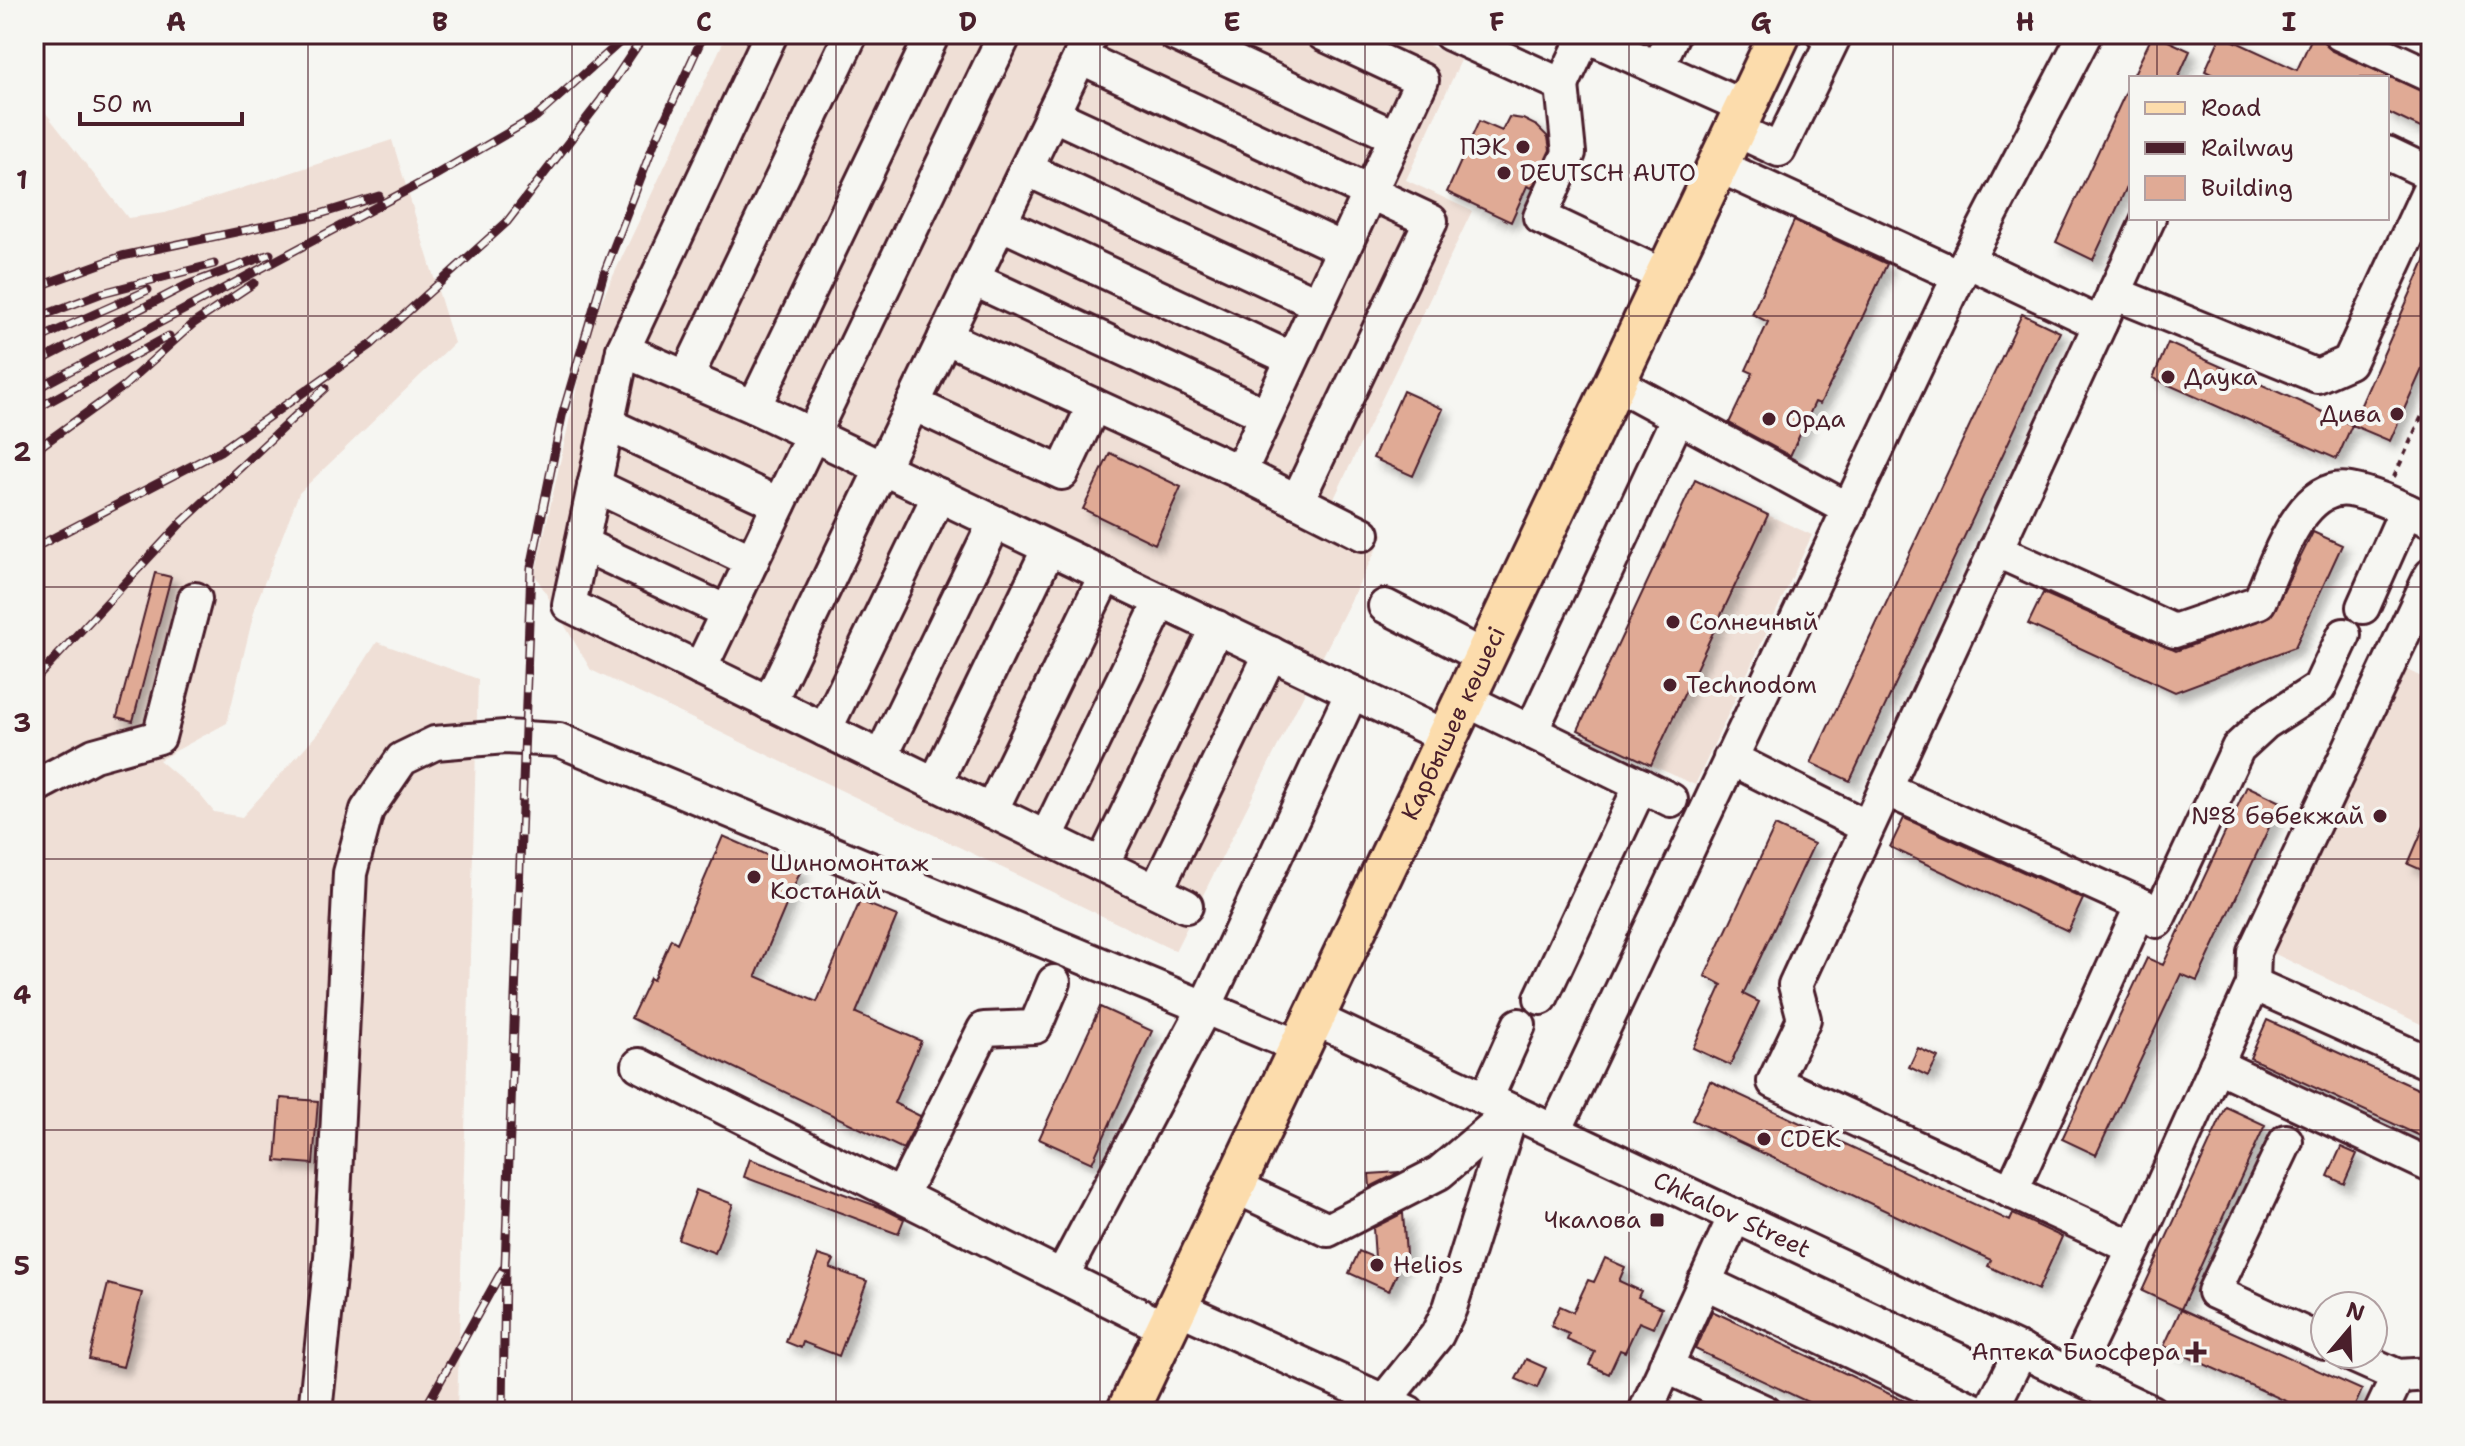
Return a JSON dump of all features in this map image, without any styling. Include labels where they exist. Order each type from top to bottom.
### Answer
[{"type":"main road","name":"Карбышев көшесі","points":[[1127,1412],[1780,34]]},
{"type":"street","points":[[771,34],[623,350],[569,605],[1186,906]]},
{"type":"street","points":[[687,376],[851,34]]},
{"type":"street","points":[[754,407],[933,34]]},
{"type":"street","points":[[700,669],[1005,34]]},
{"type":"street","points":[[1174,34],[1396,137]]},
{"type":"street","points":[[1240,472],[1422,80],[1323,34]]},
{"type":"street","points":[[1450,34],[1562,85]]},
{"type":"street","points":[[1657,68],[1673,34]]},
{"type":"street","points":[[1664,276],[1540,217],[1569,153],[1562,85],[1583,35],[1657,68],[1740,118],[1779,150],[1833,39],[1823,34]]},
{"type":"street","points":[[1555,1131],[1963,269],[2085,34]]},
{"type":"street","points":[[2340,34],[2431,76]]},
{"type":"street","points":[[769,703],[1085,46],[1431,221],[1297,501]]},
{"type":"street","points":[[1052,114],[1343,249]]},
{"type":"street","points":[[2389,154],[2431,174]]},
{"type":"street","points":[[1717,165],[2100,324]]},
{"type":"street","points":[[1026,169],[1318,304]]},
{"type":"street","points":[[2114,293],[2317,376],[2349,362],[2431,185]]},
{"type":"street","points":[[2134,1248],[1774,1082],[1804,1019],[1795,985],[2148,220]]},
{"type":"street","points":[[1000,223],[1292,359]]},
{"type":"street","points":[[973,279],[1266,415]]},
{"type":"street","points":[[945,337],[1240,472],[1363,534]]},
{"type":"street","points":[[623,350],[754,407],[1446,737]]},
{"type":"street","points":[[1614,382],[1848,509]]},
{"type":"street","points":[[913,404],[1062,473],[1094,405]]},
{"type":"street","points":[[1531,732],[1678,417]]},
{"type":"street","points":[[607,424],[779,504]]},
{"type":"street","points":[[594,485],[752,561]]},
{"type":"street","points":[[1995,550],[2174,631],[2259,602],[2299,516],[2327,492],[2346,489],[2416,515],[2363,607]]},
{"type":"street","points":[[825,730],[939,495]]},
{"type":"street","points":[[881,757],[995,522]]},
{"type":"street","points":[[582,544],[727,612]]},
{"type":"street","points":[[935,784],[1049,548]]},
{"type":"street","points":[[991,811],[1106,574]]},
{"type":"street","points":[[2073,1375],[2253,984],[2254,952],[2431,575]]},
{"type":"street","points":[[34,787],[94,755],[159,737],[195,599]]},
{"type":"street","points":[[1046,838],[1161,601]]},
{"type":"street","points":[[1385,606],[1484,657]]},
{"type":"street","points":[[1102,865],[1217,627]]},
{"type":"street","points":[[1885,789],[2142,905],[2157,921],[2238,748],[2265,723],[2319,688],[2344,635]]},
{"type":"street","points":[[1156,891],[1271,653]]},
{"type":"street","points":[[1062,1276],[1205,1007],[1352,692]]},
{"type":"street","points":[[1464,699],[1671,800]]},
{"type":"street","name":"Chkalov Street","points":[[315,1412],[331,1258],[350,873],[367,810],[402,759],[435,743],[505,737],[559,740],[1205,1007],[1307,1032],[1499,1105],[2151,1412]]},
{"type":"street","points":[[1730,758],[1867,827]]},
{"type":"street","points":[[1541,998],[1641,785]]},
{"type":"street","points":[[2011,1192],[2142,905]]},
{"type":"street","points":[[901,1196],[984,1029],[1035,1027],[1054,982]]},
{"type":"street","points":[[2253,984],[2431,1064]]},
{"type":"street","points":[[639,1065],[1062,1276],[1390,1408],[1437,1335],[1450,1308],[1519,1025]]},
{"type":"street","points":[[2216,1065],[2431,1166]]},
{"type":"street","points":[[1234,1186],[1328,1230],[1439,1173],[1499,1105]]},
{"type":"street","points":[[2286,1141],[2214,1292],[2309,1336]]},
{"type":"street","points":[[1645,1412],[1735,1216]]},
{"type":"street","points":[[1704,1282],[1978,1412]]},
{"type":"street","points":[[1990,1412],[2021,1350]]},
{"type":"street","points":[[1665,1366],[1765,1412]]},
{"type":"street","points":[[2385,1370],[2398,1376],[2431,1374]]},
{"type":"street","points":[[2381,1412],[2398,1376]]},
{"type":"path","points":[[2416,515],[2431,396]]},
{"type":"shaded area","points":[[727,34],[1405,34],[1461,60],[1406,180],[1472,211],[1330,507],[1384,534],[1175,951],[591,670],[535,575],[591,323]]},
{"type":"shaded area","points":[[34,98],[128,218],[165,213],[392,140],[454,343],[299,493],[256,604],[227,723],[159,760],[200,795],[214,812],[242,817],[319,732],[377,642],[478,679],[457,1412],[34,1412]]},
{"type":"shaded area","points":[[1768,515],[1812,535],[1695,785],[1651,765]]},
{"type":"shaded area","name":"№8 бөбекжай","points":[[2399,666],[2431,681],[2431,1029],[2267,950]]},
{"type":"building","points":[[2153,34],[2190,51],[2179,76],[2133,76]]},
{"type":"building","points":[[2221,35],[2297,70],[2313,35],[2322,39],[2332,51],[2388,76],[2215,76],[2205,71]]},
{"type":"building","points":[[2389,76],[2431,95],[2431,133],[2389,113]]},
{"type":"building","points":[[2129,85],[2129,182],[2093,260],[2056,242]]},
{"type":"building","name":"DEUTSCH AUTO","points":[[1509,117],[1537,126],[1548,137],[1550,150],[1532,188],[1527,186],[1511,222],[1447,192],[1479,121],[1502,131]]},
{"type":"building","points":[[1794,221],[1887,264],[1844,357],[1820,404],[1815,402],[1790,456],[1729,423],[1753,373],[1746,370],[1768,322],[1752,314]]},
{"type":"building","points":[[2431,247],[2431,349],[2390,441],[2352,425]]},
{"type":"building","points":[[2022,314],[2060,332],[1850,781],[1811,763]]},
{"type":"building","points":[[2168,343],[2352,425],[2337,459],[2153,378]]},
{"type":"building","points":[[1403,391],[1443,409],[1413,476],[1373,458]]},
{"type":"building","points":[[1110,453],[1181,487],[1155,544],[1083,509]]},
{"type":"building","name":"Солнечный","points":[[1695,480],[1768,515],[1651,765],[1578,730]]},
{"type":"building","points":[[2313,532],[2342,545],[2295,647],[2175,692],[2028,624],[2043,593],[2176,651],[2271,616]]},
{"type":"building","points":[[155,573],[171,577],[133,721],[117,717]]},
{"type":"building","points":[[2247,786],[2281,802],[2197,981],[2181,974],[2096,1155],[2062,1139],[2147,958],[2163,965]]},
{"type":"building","points":[[2431,810],[2431,874],[2408,864]]},
{"type":"building","points":[[1904,818],[2083,899],[2068,931],[1890,847]]},
{"type":"building","points":[[1775,826],[1814,844],[1743,994],[1759,1002],[1730,1065],[1693,1048],[1722,985],[1705,976]]},
{"type":"building","points":[[723,836],[801,870],[756,976],[817,1002],[860,901],[897,916],[856,1013],[921,1041],[894,1103],[920,1116],[903,1149],[631,1018],[650,978],[653,980],[671,939],[677,943]]},
{"type":"building","points":[[1100,1007],[1152,1031],[1092,1163],[1039,1139]]},
{"type":"building","points":[[2267,1020],[2431,1095],[2431,1141],[2250,1058]]},
{"type":"building","points":[[1918,1048],[1938,1057],[1928,1076],[1909,1067]]},
{"type":"building","points":[[1710,1081],[2010,1221],[2013,1214],[2062,1237],[2038,1290],[1988,1266],[1991,1260],[1692,1120]]},
{"type":"building","points":[[281,1098],[318,1101],[313,1164],[276,1161]]},
{"type":"building","points":[[2226,1107],[2265,1125],[2181,1309],[2142,1291]]},
{"type":"building","points":[[2341,1147],[2357,1154],[2344,1184],[2328,1176]]},
{"type":"building","points":[[750,1159],[904,1219],[898,1234],[744,1177]]},
{"type":"building","points":[[1400,1172],[1370,1187],[1369,1174]]},
{"type":"building","points":[[696,1190],[733,1204],[715,1253],[678,1239]]},
{"type":"building","name":"Helios","points":[[1403,1213],[1406,1254],[1389,1291],[1349,1273],[1359,1251],[1375,1258],[1373,1228]]},
{"type":"building","points":[[818,1255],[834,1260],[830,1268],[867,1281],[839,1356],[803,1342],[801,1348],[786,1342]]},
{"type":"building","points":[[1605,1258],[1625,1267],[1619,1281],[1641,1291],[1638,1297],[1662,1308],[1653,1328],[1639,1322],[1625,1352],[1620,1350],[1609,1374],[1589,1365],[1595,1352],[1567,1340],[1569,1334],[1551,1326],[1560,1306],[1573,1312],[1588,1280],[1594,1282]]},
{"type":"building","points":[[108,1284],[142,1293],[123,1367],[89,1359]]},
{"type":"building","points":[[2181,1309],[2309,1366],[2309,1370],[2317,1370],[2362,1390],[2352,1412],[2310,1412],[2164,1346]]},
{"type":"building","points":[[1712,1311],[1928,1412],[1829,1412],[1695,1349]]},
{"type":"building","points":[[1526,1359],[1546,1368],[1537,1388],[1516,1379]]},
{"type":"railway","points":[[34,390],[432,177],[537,116],[629,34]]},
{"type":"railway","points":[[34,548],[220,451],[372,344],[507,222],[601,100],[645,34]]},
{"type":"railway","points":[[503,1412],[505,1266],[531,568],[562,416],[604,273],[655,141],[704,34]]},
{"type":"railway","points":[[34,288],[122,256],[317,215],[379,196]]},
{"type":"railway","points":[[34,364],[187,285],[270,254]]},
{"type":"railway","points":[[34,319],[102,293],[214,264]]},
{"type":"railway","points":[[34,451],[124,386],[194,323],[254,283]]},
{"type":"railway","points":[[34,341],[148,290]]},
{"type":"railway","points":[[34,410],[169,336]]},
{"type":"railway","points":[[34,681],[180,524],[325,388]]},
{"type":"railway","points":[[423,1412],[503,1269]]},
{"type":"place","name":"ПЭК","points":[[1523,147]]},
{"type":"place","name":"DEUTSCH AUTO","points":[[1504,173]]},
{"type":"place","name":"Даука","points":[[2168,377]]},
{"type":"place","name":"Дива","points":[[2397,414]]},
{"type":"place","name":"Орда","points":[[1769,419]]},
{"type":"place","name":"Солнечный","points":[[1673,622]]},
{"type":"place","name":"Technodom","points":[[1670,685]]},
{"type":"place","name":"№8 бөбекжай","points":[[2380,816]]},
{"type":"place","name":"Шиномонтаж Костанай","points":[[754,877]]},
{"type":"place","name":"CDEK","points":[[1764,1139]]},
{"type":"place","name":"Чкалова","points":[[1657,1220]]},
{"type":"place","name":"Helios","points":[[1377,1265]]},
{"type":"place","name":"Аптека Биосфера","points":[[2196,1352]]}]
